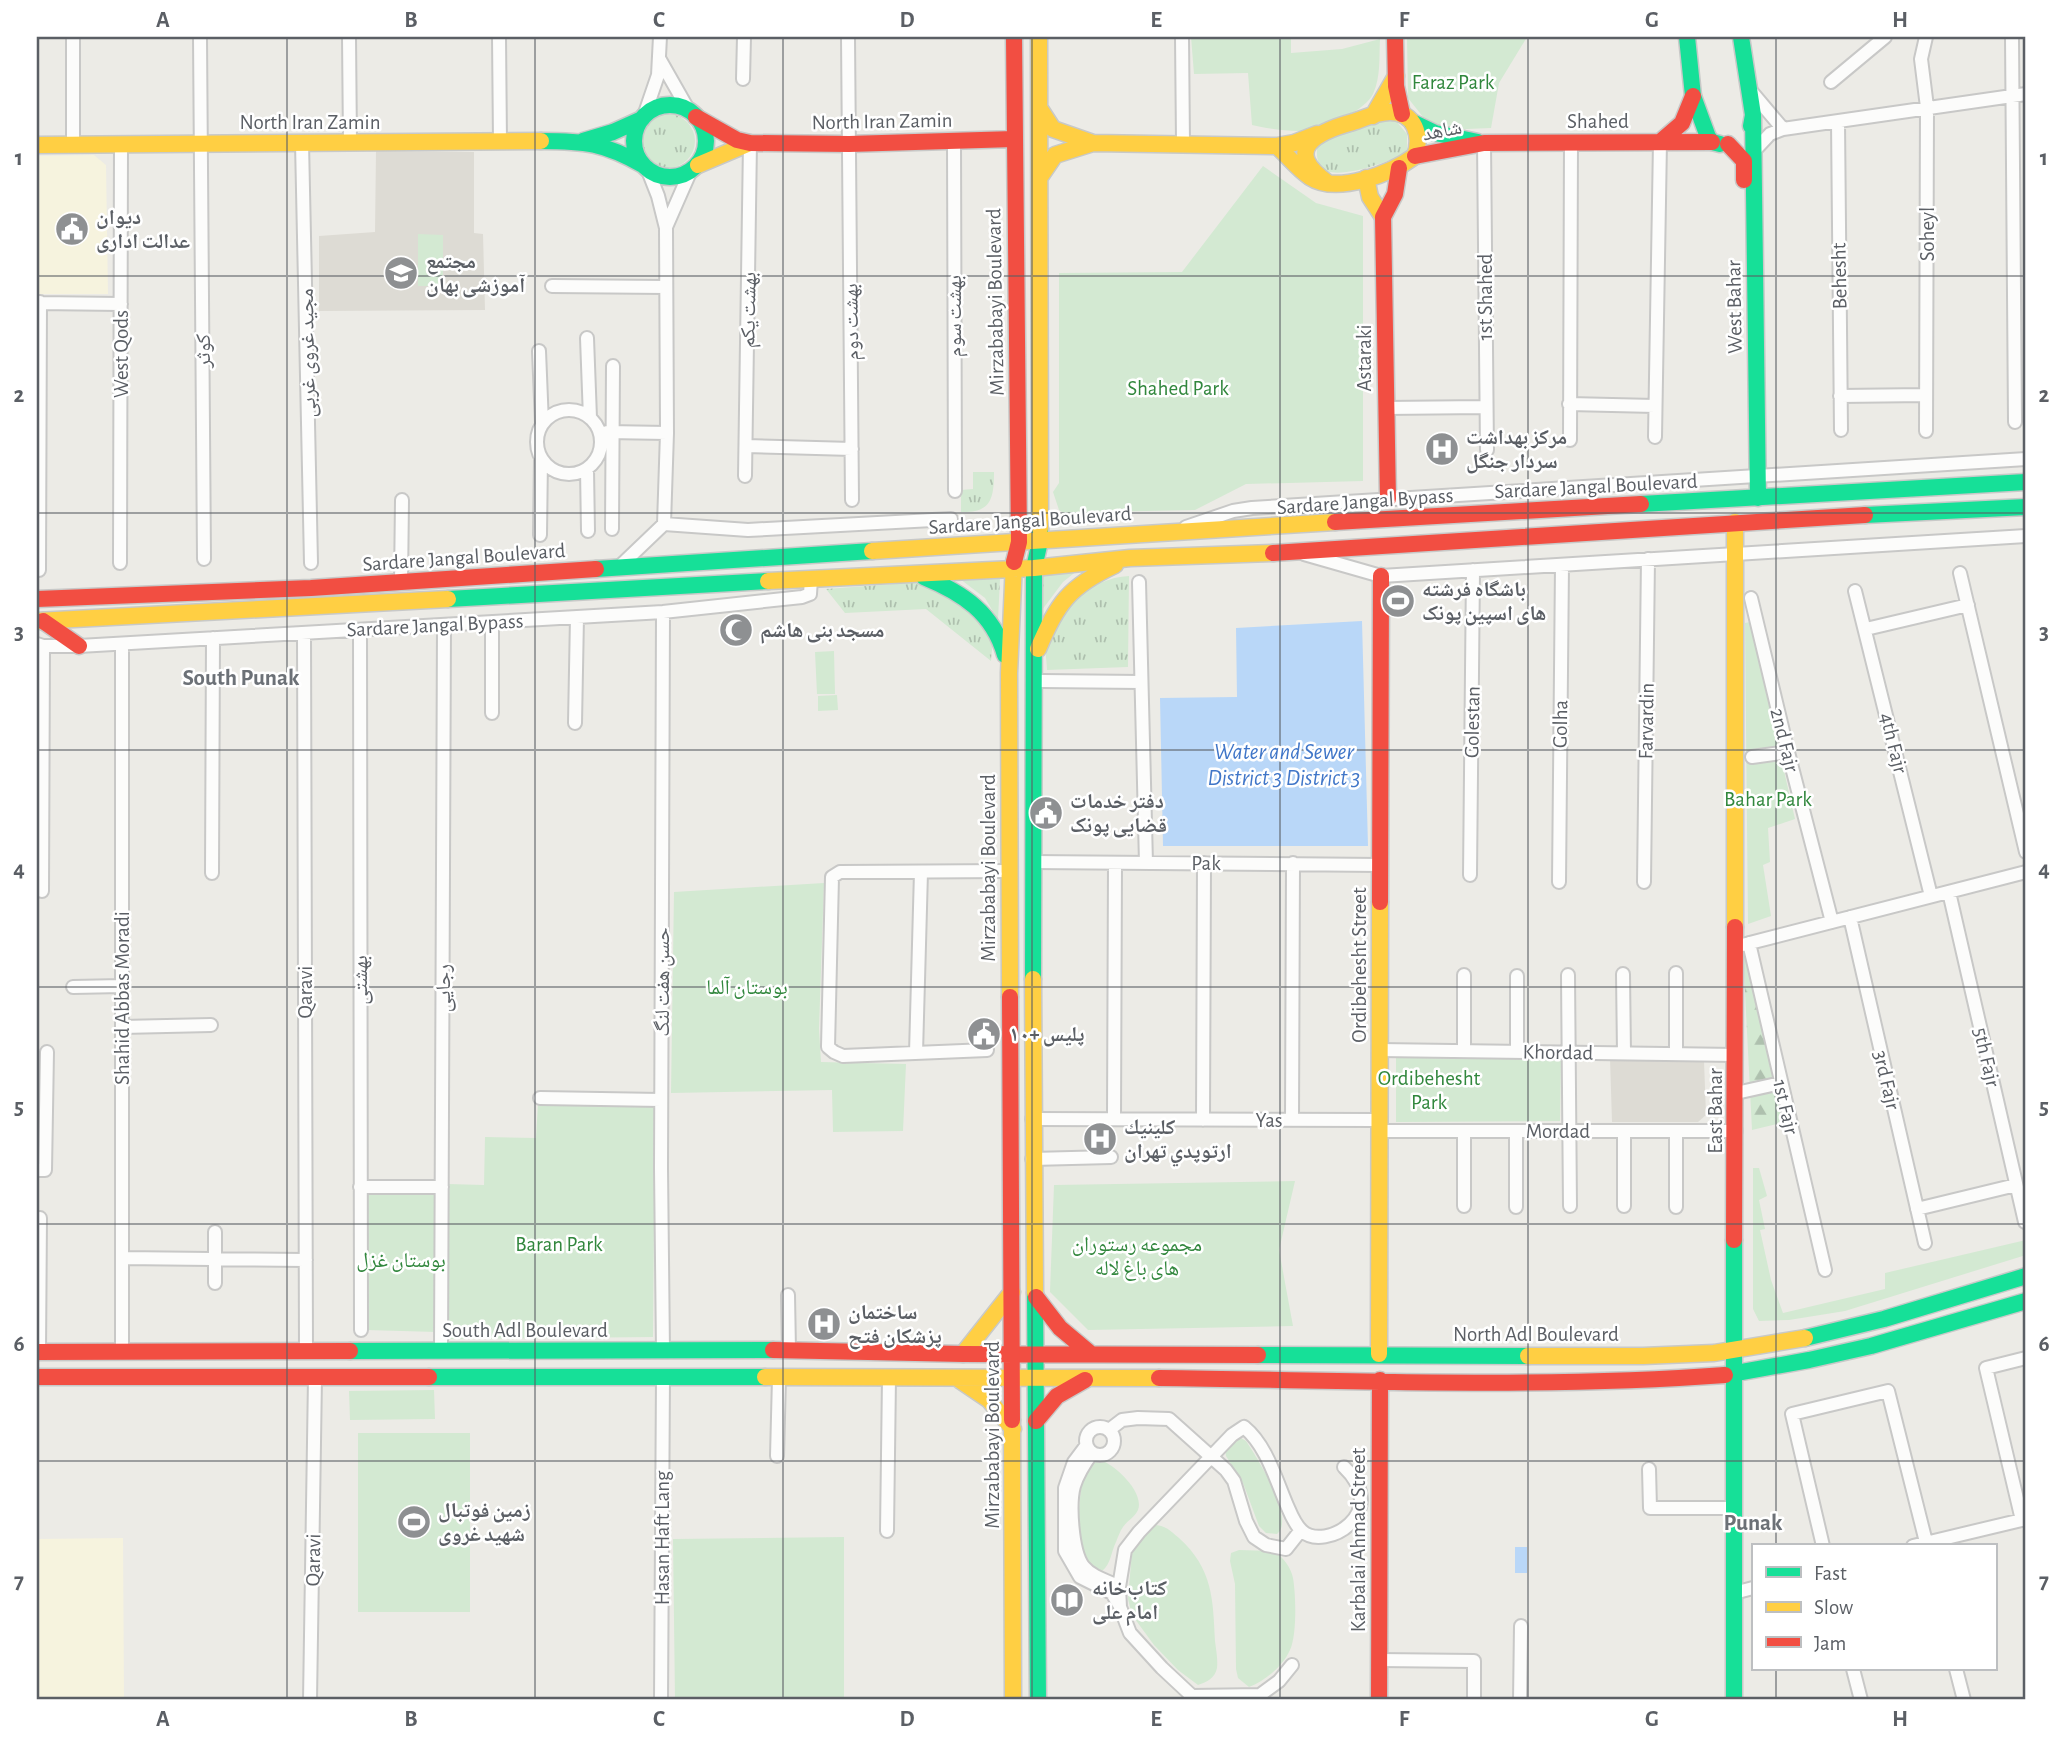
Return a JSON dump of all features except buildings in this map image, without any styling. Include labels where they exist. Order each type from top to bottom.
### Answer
[{"type":"main road","name":"Mirzababayi Boulevard","points":[[1013,1700],[1009,673],[1012,570],[1019,542],[1014,37]]},
{"type":"main road","name":"Mirzababayi Boulevard","points":[[1038,1700],[1031,862],[1034,568],[1040,541],[1039,37]]},
{"type":"main road","points":[[1278,146],[1312,179],[1328,183],[1366,178],[1399,168],[1415,156],[1419,140],[1407,118],[1396,76],[1395,37]]},
{"type":"main road","name":"West Bahar","points":[[1687,37],[1693,96],[1703,127],[1744,161],[1752,498]]},
{"type":"main road","name":"West Bahar","points":[[1743,40],[1754,115],[1751,476]]},
{"type":"main road","points":[[1373,116],[1396,76]]},
{"type":"main road","points":[[1660,142],[1678,130],[1686,118],[1693,96]]},
{"type":"main road","points":[[666,105],[678,106],[693,114],[705,136],[705,148],[694,168],[674,177],[664,177],[645,167],[634,147],[634,136],[643,117],[654,108],[666,105]]},
{"type":"main road","points":[[1040,108],[1053,130],[1093,144]]},
{"type":"main road","points":[[1040,177],[1055,155],[1093,144],[1278,146],[1373,116],[1393,112],[1407,118]]},
{"type":"main road","name":"North Iran Zamin","points":[[693,114],[737,140],[750,144],[1014,139]]},
{"type":"main road","points":[[1721,143],[1741,139],[1748,133],[1754,115]]},
{"type":"main road","name":"North Iran Zamin","points":[[37,145],[583,141],[613,132],[643,117]]},
{"type":"main road","name":"شاهد","points":[[1407,118],[1435,133],[1484,143]]},
{"type":"main road","points":[[1317,134],[1307,149],[1307,161],[1311,171],[1328,183]]},
{"type":"main road","name":"North Iran Zamin","points":[[583,141],[620,152],[645,167]]},
{"type":"main road","name":"شاهد","points":[[1415,156],[1484,143]]},
{"type":"main road","name":"Shahed","points":[[1484,143],[1721,143]]},
{"type":"main road","name":"North Iran Zamin","points":[[694,168],[721,153],[750,144]]},
{"type":"main road","points":[[1366,178],[1370,197],[1383,217],[1395,194],[1399,168]]},
{"type":"main road","name":"Astaraki","points":[[1383,217],[1388,499]]},
{"type":"main road","name":"Sardare Jangal Boulevard","points":[[37,600],[401,582],[1169,532],[2026,482]]},
{"type":"main road","name":"Sardare Jangal Boulevard","points":[[40,621],[1012,570],[1130,558],[1297,552],[1735,522],[2026,507]]},
{"type":"main road","name":"East Bahar","points":[[1734,1700],[1736,1055],[1742,945],[1735,522]]},
{"type":"main road","points":[[1035,656],[1054,613],[1068,594],[1089,576],[1130,558]]},
{"type":"main road","points":[[920,575],[962,595],[986,614],[1002,641],[1009,673]]},
{"type":"main road","name":"Ordibehesht Street","points":[[1379,1354],[1381,576]]},
{"type":"main road","points":[[40,621],[79,646]]},
{"type":"main road","name":"North Adl Boulevard","points":[[1012,1354],[1643,1356],[1735,1351],[1865,1325],[2026,1276]]},
{"type":"main road","points":[[963,1354],[1012,1292]]},
{"type":"main road","points":[[1034,1294],[1045,1315],[1064,1334],[1091,1354]]},
{"type":"main road","points":[[37,1377],[1094,1377],[1537,1383],[1645,1381],[1735,1374],[1871,1346],[2026,1301]]},
{"type":"main road","name":"South Adl Boulevard","points":[[38,1352],[789,1350],[1012,1354]]},
{"type":"main road","points":[[1036,1421],[1050,1400],[1071,1385],[1094,1377]]},
{"type":"main road","points":[[955,1378],[978,1389],[1003,1413],[1013,1429]]},
{"type":"main road","name":"Karbalai Ahmad Street","points":[[1379,1700],[1380,1380]]},
{"type":"street","points":[[73,37],[73,145]]},
{"type":"street","name":"کوثر","points":[[200,37],[204,559]]},
{"type":"street","points":[[349,37],[350,143]]},
{"type":"street","points":[[499,37],[500,142]]},
{"type":"street","points":[[643,117],[654,88],[660,60],[660,37]]},
{"type":"street","points":[[743,79],[744,37]]},
{"type":"street","name":"بهشت دوم","points":[[848,37],[852,500]]},
{"type":"street","points":[[1182,37],[1183,144]]},
{"type":"street","points":[[1831,82],[1885,37]]},
{"type":"street","name":"Soheyl","points":[[1926,37],[1921,59],[1927,107],[1926,431]]},
{"type":"street","points":[[2012,37],[2021,365],[2015,422]]},
{"type":"street","points":[[660,60],[693,114]]},
{"type":"street","points":[[1750,90],[1783,130]]},
{"type":"street","points":[[1754,150],[1770,134],[1783,130],[2026,94]]},
{"type":"street","name":"Behesht","points":[[1838,122],[1841,430]]},
{"type":"street","name":"بهشت سوم","points":[[954,141],[954,491]]},
{"type":"street","points":[[1570,440],[1571,141]]},
{"type":"street","points":[[1655,438],[1660,142]]},
{"type":"street","name":"مجید غروی غربی","points":[[302,143],[311,563]]},
{"type":"street","name":"1st Shahed","points":[[1484,143],[1487,450]]},
{"type":"street","name":"بهشت یکم","points":[[746,476],[750,144]]},
{"type":"street","name":"West Qods","points":[[120,563],[121,145]]},
{"type":"street","points":[[618,568],[664,524],[667,433],[666,228],[658,196],[645,167]]},
{"type":"street","points":[[666,228],[681,189],[694,168]]},
{"type":"street","points":[[552,286],[667,287]]},
{"type":"street","points":[[39,570],[39,303],[121,304]]},
{"type":"street","points":[[587,338],[590,418]]},
{"type":"street","points":[[538,351],[542,424],[537,441],[541,458],[540,535]]},
{"type":"street","points":[[612,529],[606,432],[613,366]]},
{"type":"street","points":[[1840,396],[1926,395]]},
{"type":"street","points":[[1569,404],[1655,405]]},
{"type":"street","points":[[1385,408],[1485,408]]},
{"type":"street","points":[[542,424],[549,416],[559,411],[570,410],[581,412],[606,432],[667,433]]},
{"type":"street","points":[[541,458],[557,472],[578,473],[587,468],[599,452],[606,432]]},
{"type":"street","points":[[746,446],[852,449]]},
{"type":"street","name":"Sardare Jangal Bypass","points":[[1169,532],[1233,511],[1252,508],[2026,459]]},
{"type":"street","points":[[587,468],[589,531]]},
{"type":"street","points":[[401,582],[402,500]]},
{"type":"street","points":[[664,524],[748,530],[951,519]]},
{"type":"street","points":[[1297,552],[1381,576],[2026,537]]},
{"type":"street","name":"Farvardin","points":[[1644,882],[1648,559]]},
{"type":"street","name":"Golha","points":[[1559,882],[1562,565]]},
{"type":"street","name":"Golestan","points":[[1470,875],[1473,570]]},
{"type":"street","points":[[1960,573],[2026,852]]},
{"type":"street","name":"Sardare Jangal Bypass","points":[[40,645],[122,644],[663,612],[802,597],[810,594],[811,579]]},
{"type":"street","points":[[1139,582],[1146,863]]},
{"type":"street","name":"4th Fajr","points":[[1855,591],[1931,896]]},
{"type":"street","name":"2nd Fajr","points":[[1751,598],[1787,752],[1832,922]]},
{"type":"street","points":[[1866,628],[1968,605]]},
{"type":"street","name":"حسن هفت لنگ","points":[[663,612],[663,1351]]},
{"type":"street","points":[[575,723],[577,617]]},
{"type":"street","points":[[492,622],[492,713]]},
{"type":"street","name":"رجایی","points":[[442,1351],[444,625]]},
{"type":"street","name":"بهشتی","points":[[360,630],[361,1330]]},
{"type":"street","name":"Qaravi","points":[[304,633],[306,1351]]},
{"type":"street","points":[[212,873],[213,638]]},
{"type":"street","name":"Shahid Abbas Moradi","points":[[122,644],[122,1352]]},
{"type":"street","points":[[40,645],[39,796],[42,891]]},
{"type":"street","points":[[1042,681],[1141,682]]},
{"type":"street","points":[[1752,757],[1787,752]]},
{"type":"street","name":"Pak","points":[[1031,862],[1380,865]]},
{"type":"street","points":[[1114,1119],[1115,863]]},
{"type":"street","points":[[1203,1119],[1204,863]]},
{"type":"street","points":[[1292,1120],[1293,863]]},
{"type":"street","points":[[987,1050],[843,1056],[828,1047],[832,877],[841,872],[1009,871]]},
{"type":"street","points":[[916,1053],[921,872]]},
{"type":"street","points":[[1742,945],[2026,872]]},
{"type":"street","name":"5th Fajr","points":[[1949,892],[2025,1222]]},
{"type":"street","name":"3rd Fajr","points":[[1850,917],[1925,1243]]},
{"type":"street","name":"1st Fajr","points":[[1742,945],[1781,1083],[1825,1270]]},
{"type":"street","points":[[1676,973],[1676,1054]]},
{"type":"street","points":[[1623,974],[1624,1053]]},
{"type":"street","points":[[1464,975],[1464,1051]]},
{"type":"street","points":[[1568,975],[1570,1206]]},
{"type":"street","points":[[1517,976],[1517,1052]]},
{"type":"street","points":[[73,987],[122,986]]},
{"type":"street","points":[[122,1027],[211,1025]]},
{"type":"street","name":"Khordad","points":[[1380,1050],[1736,1055]]},
{"type":"street","points":[[37,1170],[45,1170],[47,1052]]},
{"type":"street","points":[[1736,1093],[1781,1083]]},
{"type":"street","points":[[540,1098],[662,1100]]},
{"type":"street","name":"Yas","points":[[1032,1119],[1292,1120],[1380,1126]]},
{"type":"street","name":"Mordad","points":[[1380,1126],[1464,1131],[1736,1131]]},
{"type":"street","points":[[1464,1131],[1464,1206]]},
{"type":"street","points":[[1516,1131],[1516,1207]]},
{"type":"street","points":[[1624,1131],[1624,1206]]},
{"type":"street","points":[[1676,1131],[1676,1207]]},
{"type":"street","points":[[1032,1159],[1111,1157]]},
{"type":"street","points":[[1917,1209],[2016,1185]]},
{"type":"street","points":[[360,1187],[442,1186]]},
{"type":"street","points":[[38,1352],[40,1218]]},
{"type":"street","points":[[215,1232],[215,1283]]},
{"type":"street","points":[[122,1258],[306,1260]]},
{"type":"street","points":[[788,1295],[789,1350]]},
{"type":"street","points":[[1823,1544],[1792,1414],[1888,1391],[1927,1544],[2024,1519],[1986,1368],[2026,1358]]},
{"type":"street","name":"Hasan Haft Lang","points":[[661,1700],[663,1376]]},
{"type":"street","name":"Qaravi","points":[[310,1700],[316,1378]]},
{"type":"street","points":[[778,1457],[779,1378]]},
{"type":"street","points":[[887,1531],[889,1378]]},
{"type":"street","points":[[1109,1430],[1122,1420],[1168,1419],[1226,1470],[1234,1481],[1246,1521],[1254,1537],[1266,1545],[1286,1549],[1301,1530]]},
{"type":"street","points":[[1089,1449],[1102,1455],[1110,1451],[1114,1443],[1109,1430],[1101,1427],[1092,1429],[1086,1436],[1089,1449],[1073,1489],[1077,1557],[1092,1574],[1119,1587]]},
{"type":"street","points":[[1120,1607],[1119,1587],[1125,1550],[1232,1435],[1244,1427],[1259,1444],[1291,1515],[1308,1535],[1323,1538],[1337,1532],[1360,1512],[1361,1493],[1353,1476],[1344,1467]]},
{"type":"street","points":[[1089,1449],[1074,1462],[1065,1488],[1065,1551],[1080,1577],[1112,1593],[1130,1633],[1192,1696],[1260,1695],[1279,1681],[1292,1665]]},
{"type":"street","points":[[1649,1469],[1650,1507],[1734,1508]]},
{"type":"street","points":[[1351,1522],[1379,1521]]},
{"type":"street","points":[[1734,1593],[1752,1588]]},
{"type":"street","points":[[1520,1700],[1521,1626]]},
{"type":"street","points":[[1379,1660],[1474,1661],[1474,1700]]},
{"type":"street","points":[[1853,1670],[1861,1700]]},
{"type":"street","points":[[1956,1670],[1964,1700]]},
{"type":"shaded area","name":"مجتمع آموزشی بهان","points":[[376,151],[474,152],[474,233],[483,234],[485,310],[319,311],[319,236],[375,232]]},
{"type":"shaded area","name":"دیوان عدالت اداری","points":[[94,155],[106,165],[108,294],[37,294],[37,156]]},
{"type":"shaded area","points":[[1696,1057],[1704,1061],[1706,1115],[1698,1122],[1612,1122],[1610,1058]]},
{"type":"shaded area","points":[[123,1538],[124,1700],[37,1700],[37,1539]]},
{"type":"green space","points":[[1191,37],[1291,37],[1291,53],[1342,49],[1380,39],[1377,81],[1373,94],[1363,106],[1320,128],[1290,131],[1252,125],[1248,73],[1194,74]]},
{"type":"green space","name":"Faraz Park","points":[[1407,37],[1527,37],[1499,83],[1491,128],[1442,130],[1423,117],[1408,98]]},
{"type":"green space","points":[[668,114],[687,122],[695,141],[687,160],[668,168],[649,160],[641,141],[649,122]]},
{"type":"green space","points":[[1387,120],[1396,121],[1407,134],[1407,152],[1377,165],[1349,172],[1337,173],[1321,167],[1317,145],[1324,138]]},
{"type":"green space","name":"Shahed Park","points":[[1263,166],[1316,203],[1363,216],[1363,481],[1246,484],[1195,510],[1096,512],[1070,517],[1059,510],[1053,492],[1059,483],[1059,273],[1182,272]]},
{"type":"green space","points":[[418,234],[443,235],[443,286],[418,286]]},
{"type":"green space","points":[[973,472],[994,472],[991,497],[989,503],[979,510],[961,512],[961,490],[973,489]]},
{"type":"green space","points":[[1078,570],[1063,582],[1039,614],[1037,574]]},
{"type":"green space","points":[[1129,576],[1128,667],[1047,670],[1046,648],[1058,621],[1067,609],[1088,590],[1101,583]]},
{"type":"green space","points":[[960,579],[1000,579],[998,620],[985,598]]},
{"type":"green space","points":[[921,582],[951,598],[979,620],[992,640],[991,661],[926,609],[845,613],[826,589]]},
{"type":"green space","name":"Bahar Park","points":[[1750,622],[1795,819],[1768,828],[1770,862],[1763,865],[1771,916],[1748,924],[1745,623]]},
{"type":"green space","points":[[834,651],[835,694],[817,694],[815,652]]},
{"type":"green space","points":[[837,695],[838,710],[818,711],[818,696]]},
{"type":"green space","name":"بوستان آلما","points":[[824,883],[819,1029],[821,1062],[906,1064],[903,1131],[833,1132],[832,1090],[671,1093],[674,892]]},
{"type":"green space","points":[[1743,953],[1747,954],[1785,1122],[1752,1130]]},
{"type":"green space","name":"Ordibehesht Park","points":[[1396,1057],[1561,1060],[1560,1121],[1396,1122]]},
{"type":"green space","name":"Baran Park","points":[[538,1103],[655,1107],[653,1337],[448,1339],[448,1184],[484,1185],[485,1137],[536,1138]]},
{"type":"green space","points":[[1753,1168],[1759,1168],[1767,1196],[1759,1200],[1765,1229],[1760,1230],[1771,1280],[1783,1313],[1885,1289],[1885,1273],[2026,1240],[2026,1255],[1845,1311],[1789,1320],[1759,1321],[1753,1309]]},
{"type":"green space","name":"مجموعه رستوران های باغ لاله","points":[[1295,1181],[1279,1250],[1293,1326],[1088,1330],[1050,1292],[1054,1185]]},
{"type":"green space","name":"بوستان غزل","points":[[364,1191],[437,1191],[437,1332],[366,1330]]},
{"type":"green space","points":[[434,1390],[435,1419],[350,1420],[349,1391]]},
{"type":"green space","name":"زمین فوتبال شهید غروی","points":[[358,1433],[470,1433],[470,1612],[358,1612]]},
{"type":"green space","points":[[1235,1438],[1246,1441],[1273,1488],[1282,1516],[1282,1527],[1277,1534],[1266,1533],[1259,1526],[1243,1483],[1226,1456],[1225,1449]]},
{"type":"green space","points":[[1096,1458],[1126,1478],[1139,1502],[1138,1510],[1122,1529],[1102,1571],[1085,1558],[1079,1524],[1083,1481],[1089,1461]]},
{"type":"green space","points":[[1151,1525],[1160,1525],[1179,1538],[1199,1561],[1209,1585],[1217,1668],[1210,1679],[1198,1685],[1178,1670],[1154,1645],[1132,1615],[1128,1599],[1132,1551]]},
{"type":"green space","points":[[844,1537],[844,1700],[675,1700],[673,1539]]},
{"type":"green space","points":[[1239,1550],[1275,1551],[1290,1570],[1295,1594],[1295,1625],[1290,1650],[1273,1672],[1249,1687],[1238,1678],[1236,1669],[1235,1584],[1230,1561],[1231,1553]]},
{"type":"water","name":"Water and Sewer District 3 District 3","points":[[1362,621],[1368,846],[1163,846],[1160,698],[1237,697],[1236,628]]},
{"type":"water","points":[[1515,1547],[1527,1547],[1527,1573],[1515,1573]]},
{"type":"traffic: fast","points":[[1687,37],[1693,96],[1708,137],[1712,142],[1720,144]]},
{"type":"traffic: fast","points":[[1741,37],[1753,115],[1751,126]]},
{"type":"traffic: fast","points":[[670,105],[690,111],[700,121],[706,141],[700,161],[690,171],[670,177],[650,171],[640,161],[634,141],[640,121],[650,111],[670,105]]},
{"type":"traffic: fast","points":[[1753,115],[1758,498]]},
{"type":"traffic: fast","points":[[583,141],[642,119]]},
{"type":"traffic: fast","points":[[1412,122],[1435,133],[1478,142]]},
{"type":"traffic: fast","points":[[541,141],[594,145],[617,152],[643,165]]},
{"type":"traffic: fast","points":[[1641,504],[2026,482]]},
{"type":"traffic: fast","points":[[1865,515],[2026,507]]},
{"type":"traffic: fast","points":[[1033,979],[1034,568],[1040,529]]},
{"type":"traffic: fast","points":[[596,569],[872,551]]},
{"type":"traffic: fast","points":[[924,577],[975,606],[993,627],[1005,655]]},
{"type":"traffic: fast","points":[[448,599],[768,581]]},
{"type":"traffic: fast","points":[[1734,1240],[1734,1700]]},
{"type":"traffic: fast","points":[[1805,1338],[1884,1319],[2026,1276]]},
{"type":"traffic: fast","points":[[1035,1293],[1038,1700]]},
{"type":"traffic: fast","points":[[1725,1375],[1871,1346],[2026,1301]]},
{"type":"traffic: fast","points":[[350,1351],[773,1350]]},
{"type":"traffic: fast","points":[[1258,1355],[1528,1356]]},
{"type":"traffic: fast","points":[[429,1377],[765,1377]]},
{"type":"traffic: slow","points":[[1039,37],[1040,529]]},
{"type":"traffic: slow","points":[[1373,116],[1396,76]]},
{"type":"traffic: slow","points":[[1040,109],[1053,129],[1093,143]]},
{"type":"traffic: slow","points":[[1277,146],[1310,177],[1321,182],[1335,184],[1349,183],[1379,175],[1415,156],[1418,141],[1411,121],[1399,113],[1380,113],[1339,126],[1316,137],[1309,144],[1307,161],[1314,171],[1328,183]]},
{"type":"traffic: slow","points":[[1040,177],[1055,155],[1093,143],[1277,146],[1317,134]]},
{"type":"traffic: slow","points":[[37,145],[541,141]]},
{"type":"traffic: slow","points":[[698,165],[750,143]]},
{"type":"traffic: slow","points":[[1366,178],[1370,197],[1383,217]]},
{"type":"traffic: slow","points":[[872,551],[1335,522]]},
{"type":"traffic: slow","points":[[1735,522],[1735,927]]},
{"type":"traffic: slow","points":[[768,581],[1034,568],[1130,558],[1273,553]]},
{"type":"traffic: slow","points":[[1010,997],[1009,673],[1014,562]]},
{"type":"traffic: slow","points":[[1038,649],[1066,598],[1086,581],[1115,565]]},
{"type":"traffic: slow","points":[[37,621],[448,599]]},
{"type":"traffic: slow","points":[[1379,1354],[1380,902]]},
{"type":"traffic: slow","points":[[1033,979],[1035,1293]]},
{"type":"traffic: slow","points":[[963,1354],[1012,1292]]},
{"type":"traffic: slow","points":[[1528,1356],[1714,1353],[1805,1338]]},
{"type":"traffic: slow","points":[[765,1377],[1159,1378]]},
{"type":"traffic: slow","points":[[958,1379],[989,1400],[1013,1429]]},
{"type":"traffic: slow","points":[[1012,1420],[1013,1700]]},
{"type":"traffic: jam","points":[[1014,37],[1019,542],[1014,562]]},
{"type":"traffic: jam","points":[[1395,37],[1396,86],[1402,114]]},
{"type":"traffic: jam","points":[[1660,142],[1682,123],[1693,96]]},
{"type":"traffic: jam","points":[[696,117],[737,140],[750,143],[849,144],[1014,139]]},
{"type":"traffic: jam","points":[[1415,156],[1484,143],[1712,142]]},
{"type":"traffic: jam","points":[[1728,144],[1744,161],[1744,180]]},
{"type":"traffic: jam","points":[[1388,499],[1383,217],[1395,194],[1399,168]]},
{"type":"traffic: jam","points":[[1335,522],[1641,504]]},
{"type":"traffic: jam","points":[[1273,553],[1865,515]]},
{"type":"traffic: jam","points":[[37,599],[311,588],[596,569]]},
{"type":"traffic: jam","points":[[1380,902],[1381,576]]},
{"type":"traffic: jam","points":[[43,621],[79,646]]},
{"type":"traffic: jam","points":[[1734,1240],[1735,927]]},
{"type":"traffic: jam","points":[[1010,997],[1012,1420]]},
{"type":"traffic: jam","points":[[1036,1297],[1060,1328],[1091,1354]]},
{"type":"traffic: jam","points":[[773,1350],[1258,1355]]},
{"type":"traffic: jam","points":[[37,1352],[350,1351]]},
{"type":"traffic: jam","points":[[1159,1378],[1513,1383],[1725,1375]]},
{"type":"traffic: jam","points":[[37,1377],[429,1377]]},
{"type":"traffic: jam","points":[[1036,1421],[1057,1396],[1085,1380]]},
{"type":"traffic: jam","points":[[1379,1700],[1380,1380]]},
{"type":"place","name":"دیوان عدالت اداری","points":[[72,229]]},
{"type":"place","name":"مجتمع آموزشی بهان","points":[[401,273]]},
{"type":"place","name":"مرکز بهداشت سردار جنگل","points":[[1442,449]]},
{"type":"place","name":"باشگاه فرشته های اسپین پونک","points":[[1398,601]]},
{"type":"place","name":"مسجد بنی هاشم","points":[[736,630]]},
{"type":"place","name":"دفتر خدمات قضایی پونک","points":[[1046,813]]},
{"type":"place","name":"پلیس +۱۰","points":[[984,1034]]},
{"type":"place","name":"كلينيك ارتوپدي تهران","points":[[1100,1139]]},
{"type":"place","name":"ساختمان پزشکان فتح","points":[[824,1324]]},
{"type":"place","name":"زمین فوتبال شهید غروی","points":[[414,1522]]},
{"type":"place","name":"کتاب‌خانه امام علی","points":[[1067,1600]]},
{"type":"district","name":"South Punak","points":[[241,677]]},
{"type":"district","name":"Punak","points":[[1753,1522]]}]
